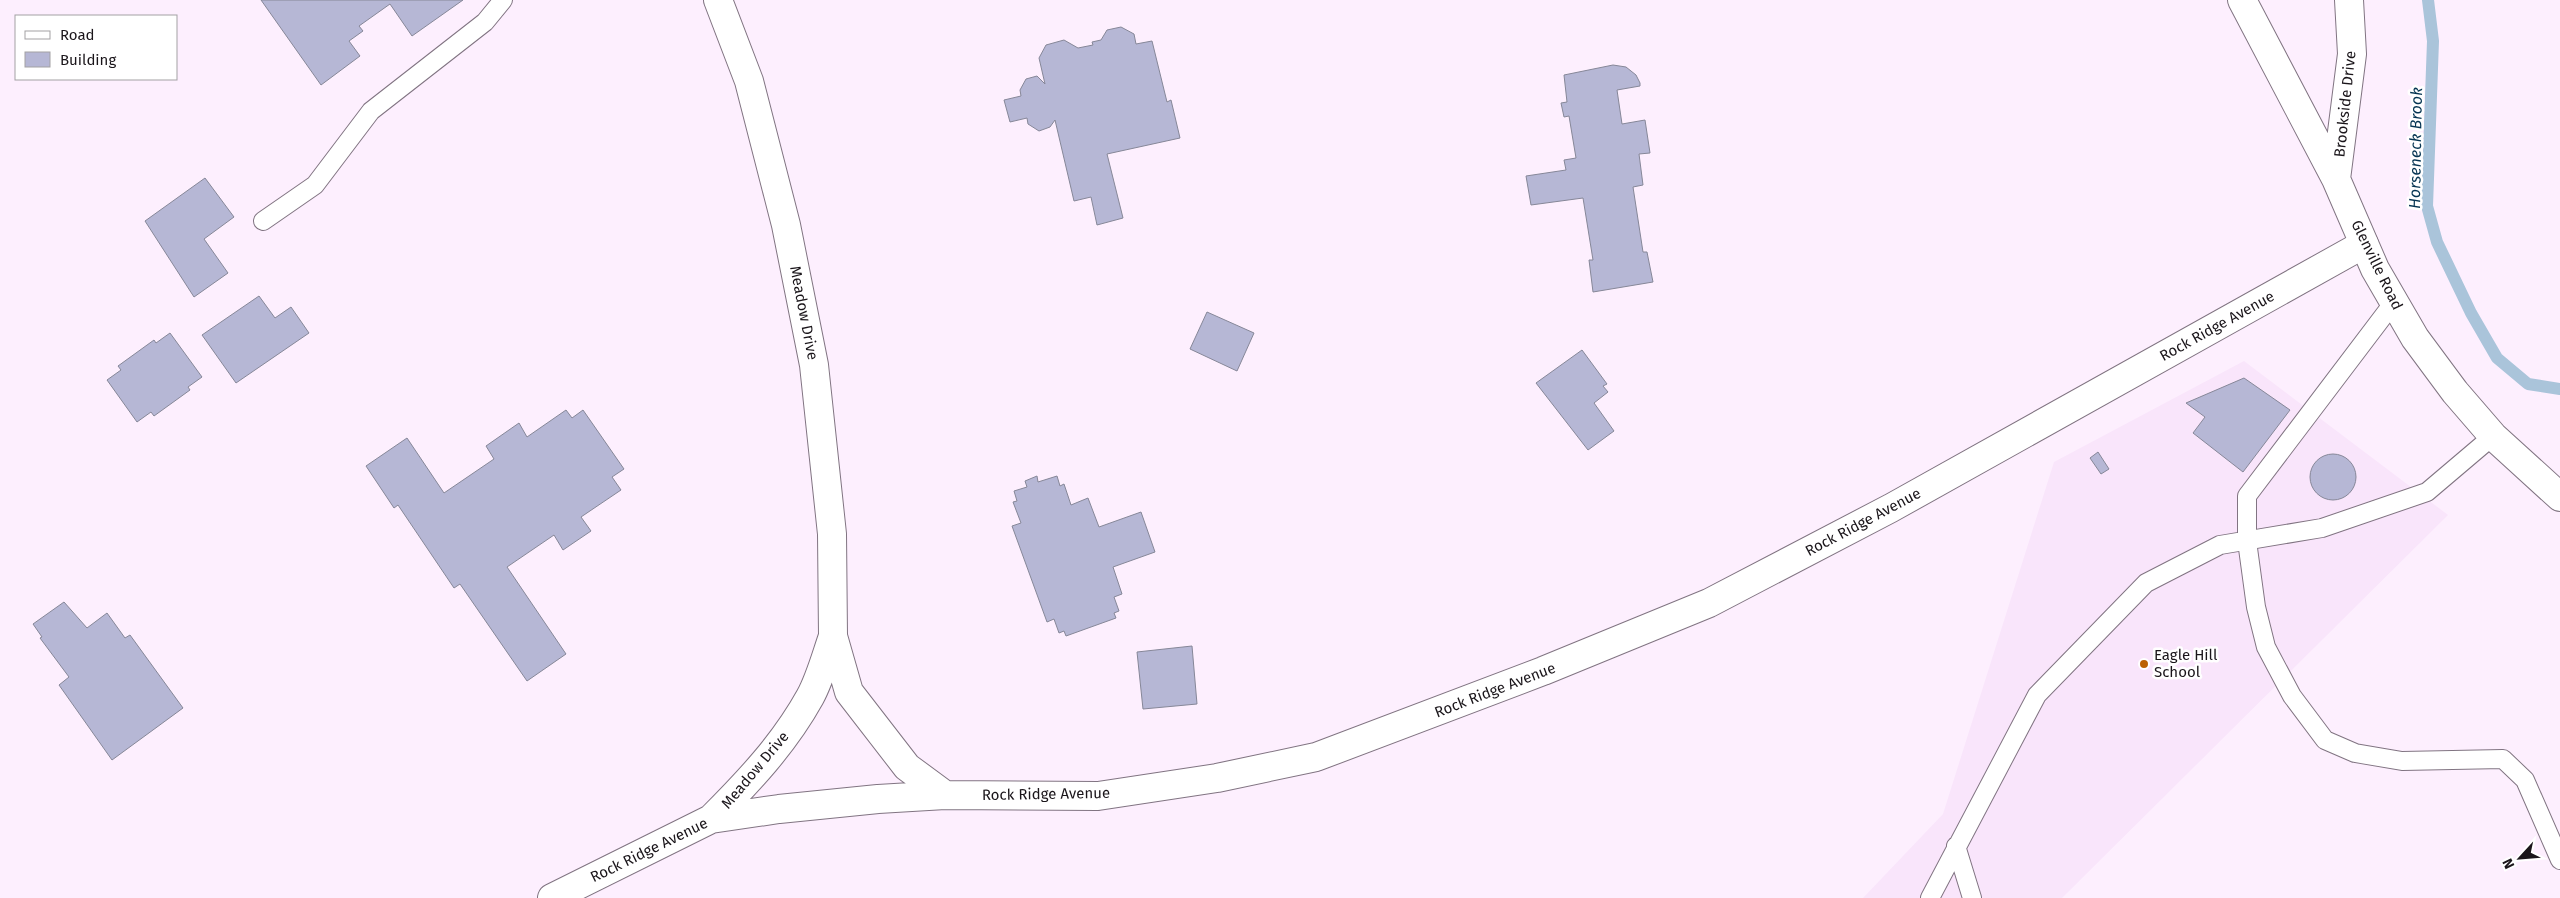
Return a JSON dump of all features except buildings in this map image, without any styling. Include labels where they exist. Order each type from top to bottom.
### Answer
[{"type":"street","name":"Meadow Drive","points":[[718,0],[749,82],[786,225],[814,365],[832,534],[833,636],[849,692],[907,767],[945,795]]},
{"type":"street","name":"Glenville Road","points":[[2242,0],[2336,178],[2375,268],[2415,338],[2449,384],[2493,436],[2560,497]]},
{"type":"street","name":"Brookside Drive","points":[[2336,178],[2352,54],[2349,0]]},
{"type":"street","name":"Rock Ridge Avenue","points":[[552,898],[711,820],[809,806],[945,795],[1098,796],[1217,778],[1316,757],[1543,672],[1709,603],[1891,508],[2364,244]]},
{"type":"street","name":"Meadow Drive","points":[[711,820],[746,784],[781,743],[810,696],[833,636]]},
{"type":"lane","points":[[263,222],[314,185],[371,111],[485,22],[503,0]]},
{"type":"lane","points":[[2394,302],[2247,496],[2247,541],[2256,607],[2266,647],[2292,696],[2325,740],[2355,753],[2402,761],[2503,760],[2524,780],[2560,860]]},
{"type":"lane","points":[[1930,898],[2037,695],[2146,583],[2220,545],[2322,528],[2427,492],[2493,436]]},
{"type":"lane","points":[[1956,846],[1972,898]]},
{"type":"shaded area","name":"Eagle Hill School","points":[[2244,361],[2448,515],[2062,898],[1863,898],[1943,814],[2054,462]]},
{"type":"waterway","name":"Horseneck Brook","points":[[2428,0],[2433,41],[2427,206],[2437,242],[2471,313],[2497,358],[2528,384],[2560,389]]},
{"type":"place","name":"Eagle Hill School","points":[[2144,664]]}]
